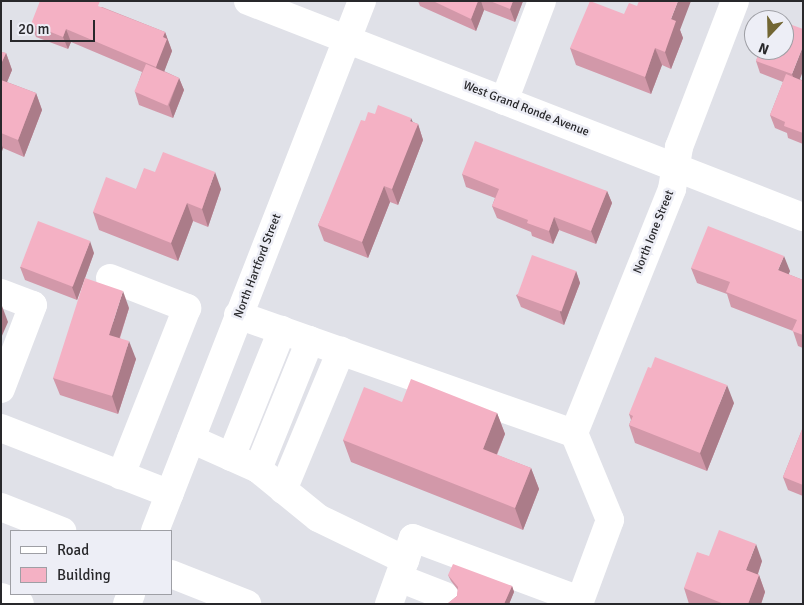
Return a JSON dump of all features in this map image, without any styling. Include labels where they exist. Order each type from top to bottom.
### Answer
[{"type":"street","name":"West Grand Ronde Avenue","points":[[248,1],[803,218]]},
{"type":"street","name":"North Hartford Street","points":[[155,530],[362,1]]},
{"type":"street","points":[[504,100],[542,1]]},
{"type":"street","name":"North Ione Street","points":[[574,433],[672,189],[679,147],[735,1]]},
{"type":"street","points":[[110,278],[187,308],[121,475]]},
{"type":"street","points":[[1,293],[33,305],[1,389]]},
{"type":"street","points":[[238,315],[574,433],[610,520],[579,602],[413,538],[399,588]]},
{"type":"street","points":[[232,457],[282,330]]},
{"type":"street","points":[[258,470],[310,340]]},
{"type":"street","points":[[283,490],[341,351]]},
{"type":"street","points":[[1,428],[170,494]]},
{"type":"street","points":[[191,439],[258,470],[318,518],[399,588],[445,596]]},
{"type":"street","points":[[1,507],[59,530]]},
{"type":"street","points":[[172,574],[247,604]]},
{"type":"street","points":[[1,596],[20,604]]},
{"type":"building","points":[[40,1],[100,1],[98,6],[165,32],[163,37],[167,39],[156,67],[66,29],[63,37],[31,24]]},
{"type":"building","points":[[433,1],[478,1],[471,19]]},
{"type":"building","points":[[490,1],[513,1],[510,9]]},
{"type":"building","points":[[590,1],[624,14],[629,3],[637,6],[639,1],[678,1],[671,19],[676,21],[665,52],[655,48],[645,77],[570,48]]},
{"type":"building","points":[[794,26],[803,29],[803,46],[792,74],[756,61],[794,60]]},
{"type":"building","points":[[1,52],[6,53],[1,64]]},
{"type":"building","points":[[146,64],[179,78],[167,106],[134,92]]},
{"type":"building","points":[[786,74],[803,81],[803,133],[784,126],[785,122],[770,115]]},
{"type":"building","points":[[1,80],[36,93],[18,140],[1,133]]},
{"type":"building","points":[[378,105],[411,118],[410,121],[418,124],[392,189],[384,186],[362,242],[318,225],[361,120],[365,121],[368,112],[375,114]]},
{"type":"building","points":[[475,141],[607,191],[591,231],[554,217],[549,231],[527,223],[528,220],[492,206],[499,189],[462,174]]},
{"type":"building","points":[[163,152],[215,172],[202,209],[187,203],[171,243],[93,212],[106,177],[136,189],[144,168],[155,172]]},
{"type":"building","points":[[38,221],[90,241],[73,287],[20,267]]},
{"type":"building","points":[[708,226],[784,256],[778,270],[803,280],[803,335],[792,331],[797,320],[726,292],[730,282],[691,268]]},
{"type":"building","points":[[532,255],[576,271],[561,311],[517,295]]},
{"type":"building","points":[[85,278],[123,291],[109,335],[129,341],[112,396],[53,378]]},
{"type":"building","points":[[655,357],[727,385],[700,453],[629,425],[633,416],[629,414],[648,367],[651,368]]},
{"type":"building","points":[[411,379],[497,413],[483,449],[531,468],[515,508],[343,440],[364,387],[402,402]]},
{"type":"building","points":[[803,427],[803,485],[783,477]]},
{"type":"building","points":[[719,530],[756,544],[746,570],[759,575],[748,604],[724,604],[684,588],[697,552],[709,556]]},
{"type":"building","points":[[453,564],[512,586],[504,604],[447,604],[457,596],[458,587],[448,575]]}]
